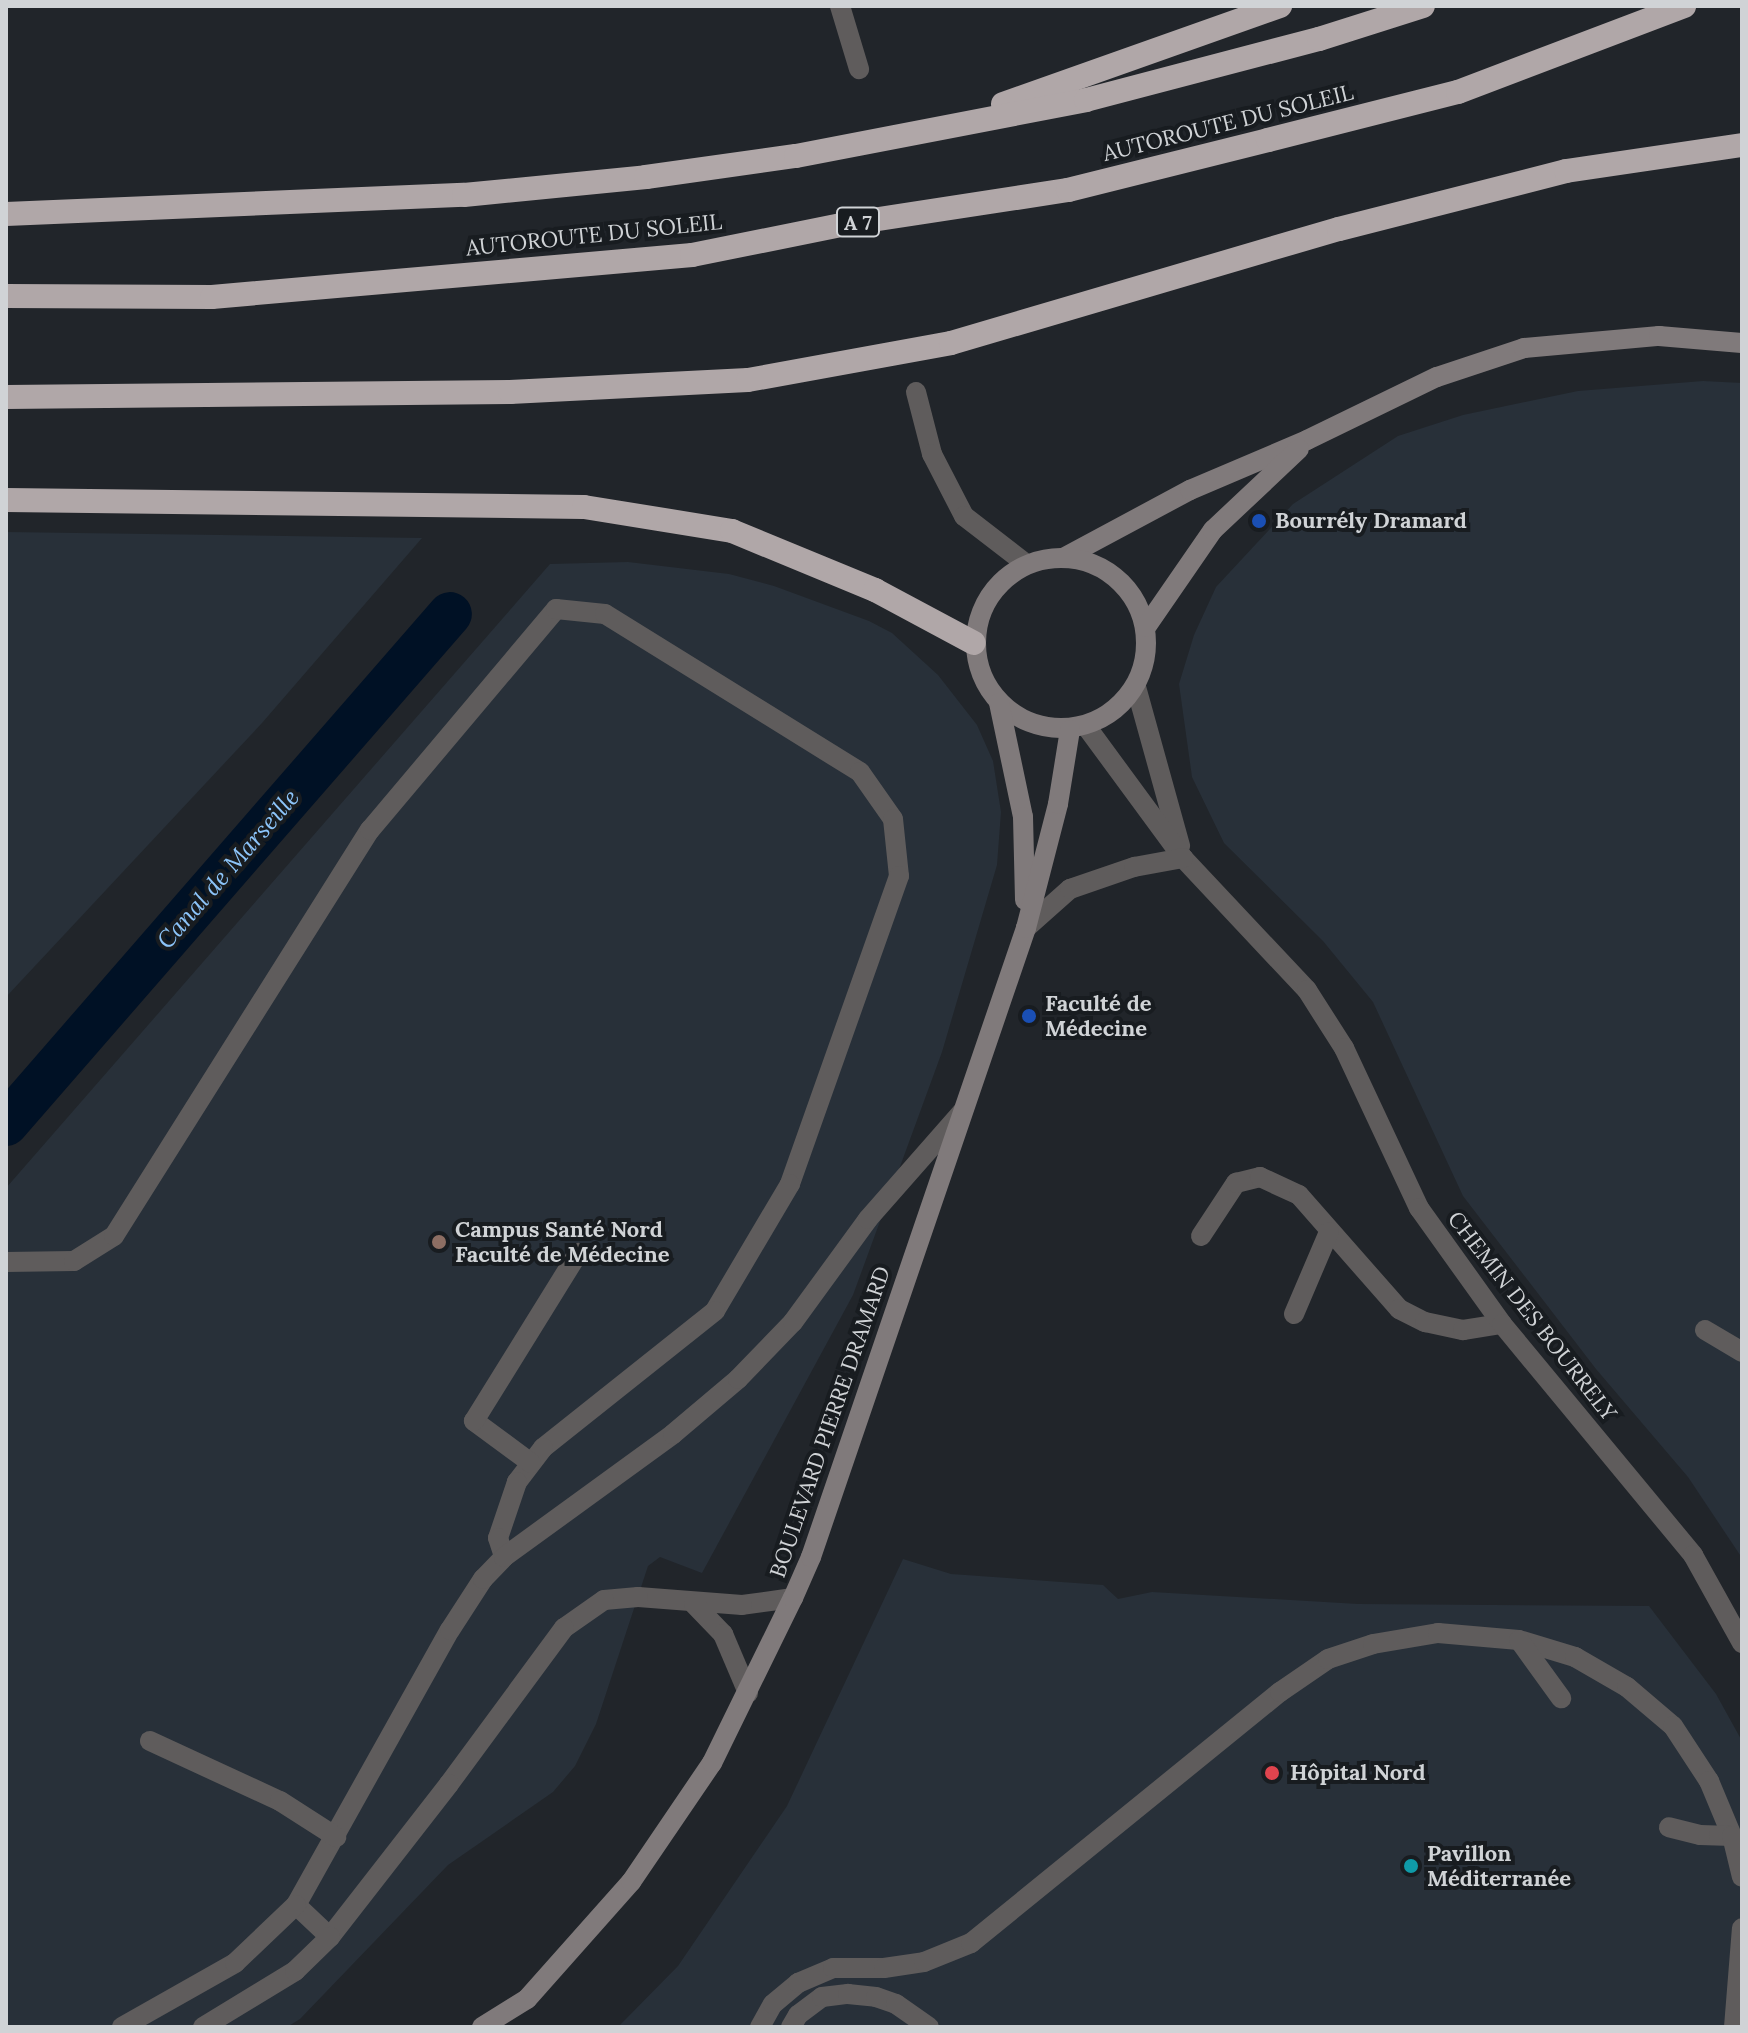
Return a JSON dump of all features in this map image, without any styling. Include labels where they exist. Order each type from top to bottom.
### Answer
[{"type":"highway","points":[[927,130],[1280,6]]},
{"type":"highway","points":[[6,214],[464,195],[646,177],[796,156],[1086,100],[1319,39],[1423,6]]},
{"type":"highway","name":"AUTOROUTE DU SOLEIL","points":[[6,296],[212,297],[692,255],[846,224],[1068,190],[1268,140],[1458,92],[1684,6]]},
{"type":"highway","points":[[6,397],[510,392],[748,380],[951,343],[1339,229],[1566,171],[1742,145]]},
{"type":"highway","points":[[6,500],[584,507],[732,531],[875,590],[974,643]]},
{"type":"street","points":[[840,6],[859,69]]},
{"type":"street","points":[[1065,557],[1102,567],[1121,583],[1131,592],[1146,627],[1146,658],[1136,687],[1115,711],[1078,728],[1032,725],[999,703],[981,676],[974,643],[981,610],[999,583],[1026,564],[1065,557],[1190,490],[1307,440],[1437,377],[1524,348],[1659,336],[1742,343]]},
{"type":"street","points":[[916,392],[932,454],[964,516],[1026,564]]},
{"type":"street","points":[[1146,627],[1213,530],[1307,440]]},
{"type":"street","points":[[6,1262],[74,1261],[114,1236],[370,830],[556,609],[605,614],[860,772],[893,819],[899,876],[790,1184],[715,1311],[543,1448],[531,1463],[517,1482],[498,1538],[504,1557]]},
{"type":"street","name":"CHEMIN DES BOURRELY","points":[[1136,687],[1183,858]]},
{"type":"street","name":"BOULEVARD PIERRE DRAMARD","points":[[999,703],[1023,817],[1026,928]]},
{"type":"street","name":"CHEMIN DES BOURRELY","points":[[1078,728],[1183,858],[1307,990],[1344,1048],[1419,1208],[1502,1324],[1693,1555],[1742,1643]]},
{"type":"street","name":"BOULEVARD PIERRE DRAMARD","points":[[502,2027],[517,2006],[559,1967],[631,1882],[712,1763],[793,1598],[811,1557],[1026,928],[1078,728]]},
{"type":"street","points":[[1026,928],[1070,889],[1134,867],[1183,858]]},
{"type":"street","points":[[122,2027],[235,1963],[296,1905],[450,1630],[483,1579],[504,1557],[673,1434],[738,1379],[793,1322],[868,1219],[962,1112]]},
{"type":"street","points":[[1201,1236],[1236,1183],[1260,1177],[1299,1195],[1399,1309],[1425,1322],[1463,1330],[1502,1324]]},
{"type":"street","points":[[1294,1314],[1329,1232]]},
{"type":"street","points":[[531,1463],[474,1421],[578,1253]]},
{"type":"street","points":[[1705,1330],[1742,1352]]},
{"type":"street","points":[[203,2027],[295,1971],[330,1937],[449,1784],[564,1628],[604,1600],[638,1597],[694,1604],[742,1605],[793,1598]]},
{"type":"street","points":[[694,1604],[723,1634],[748,1693]]},
{"type":"street","points":[[760,2027],[773,2004],[798,1983],[833,1968],[884,1968],[924,1962],[971,1943],[1280,1692],[1328,1659],[1373,1644],[1438,1633],[1519,1640],[1575,1657],[1627,1687],[1673,1726],[1709,1781],[1732,1836],[1742,1877]]},
{"type":"street","points":[[1519,1640],[1561,1698]]},
{"type":"street","points":[[150,1741],[280,1801],[336,1837]]},
{"type":"street","points":[[1669,1827],[1700,1835],[1732,1836]]},
{"type":"street","points":[[296,1905],[330,1937]]},
{"type":"street","points":[[1734,2027],[1742,1928]]},
{"type":"street","points":[[791,2027],[798,2015],[822,1997],[848,1994],[876,1997],[896,2004],[929,2027]]},
{"type":"street","name":"BOULEVARD PIERRE DRAMARD","points":[[482,2027],[517,2006]]},
{"type":"shaded area","points":[[1703,381],[1742,383],[1742,1558],[1688,1477],[1596,1369],[1463,1196],[1373,1002],[1323,941],[1224,843],[1192,777],[1179,684],[1194,635],[1216,587],[1293,504],[1398,436],[1463,415],[1578,391]]},
{"type":"shaded area","points":[[6,532],[422,538],[262,723],[6,997]]},
{"type":"shaded area","name":"Campus Santé Nord Faculté de Médecine","points":[[628,562],[729,574],[774,586],[869,621],[892,633],[938,675],[977,725],[993,761],[1001,812],[997,865],[942,1052],[853,1295],[702,1573],[660,1557],[648,1566],[596,1724],[575,1766],[553,1792],[448,1865],[300,2019],[287,2027],[6,2027],[6,1188],[550,564]]},
{"type":"shaded area","name":"Hôpital Nord","points":[[903,1559],[951,1574],[1103,1585],[1118,1599],[1152,1592],[1358,1604],[1649,1606],[1716,1694],[1742,1741],[1742,2027],[618,2027],[678,1966],[787,1806]]},
{"type":"waterway","name":"Canal de Marseille","points":[[6,1124],[450,614]]},
{"type":"place","name":"Bourrély Dramard","points":[[1259,521]]},
{"type":"place","name":"Faculté de Médecine","points":[[1029,1016]]},
{"type":"place","name":"Campus Santé Nord Faculté de Médecine","points":[[439,1242]]},
{"type":"place","name":"Hôpital Nord","points":[[1272,1773]]},
{"type":"place","name":"Pavillon Méditerranée","points":[[1411,1866]]}]
